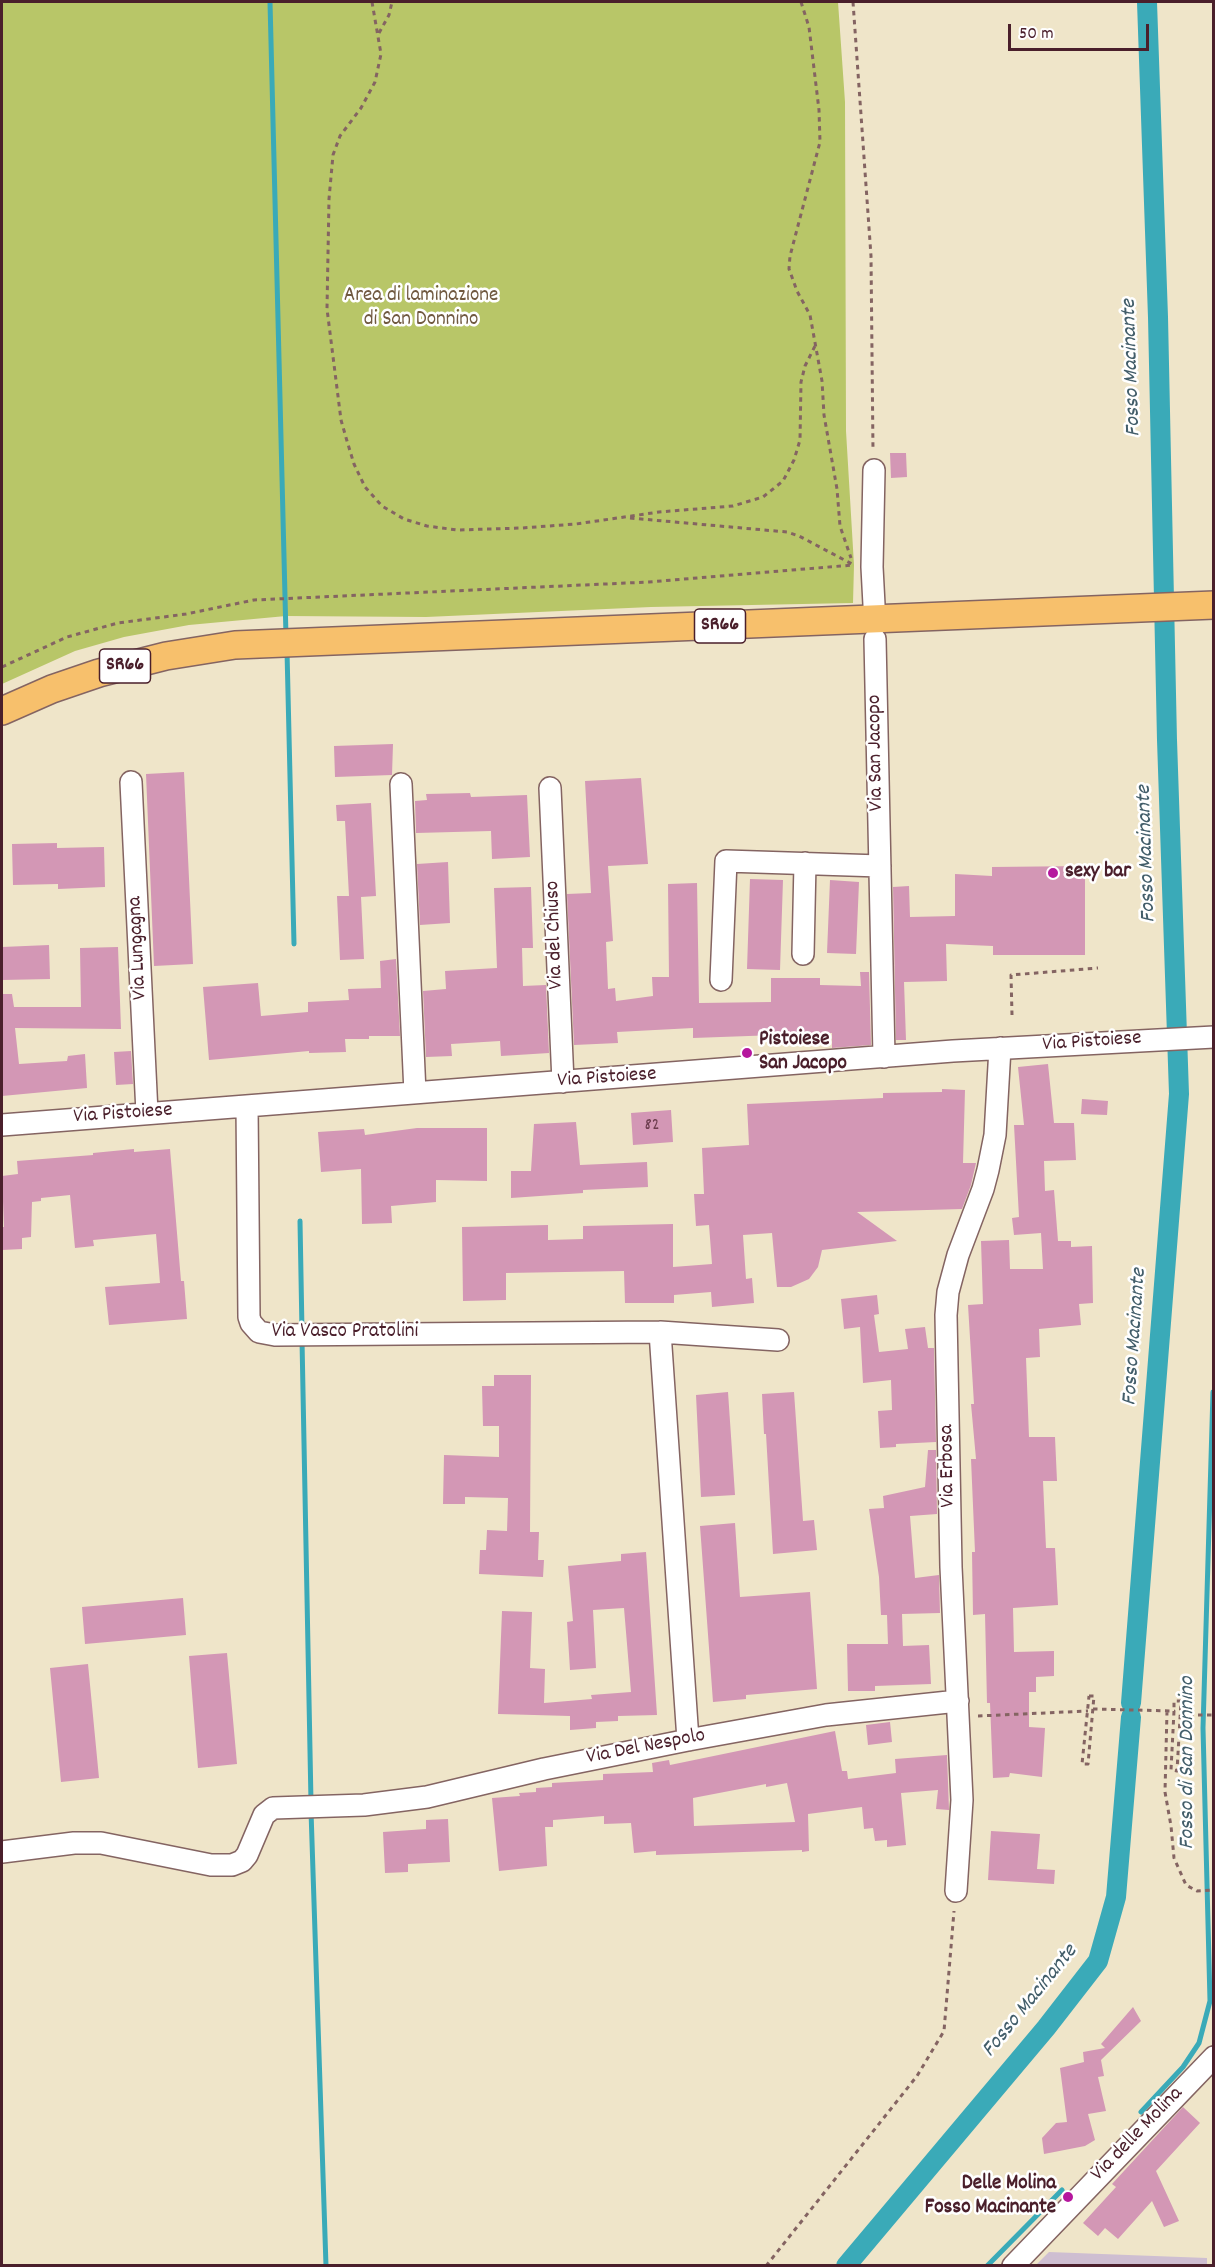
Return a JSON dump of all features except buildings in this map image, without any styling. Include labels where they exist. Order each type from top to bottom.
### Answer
[{"type":"main road","name":"SR66","points":[[2,711],[52,689],[129,665],[188,652],[254,644],[1214,605]]},
{"type":"street","points":[[874,471],[872,567],[874,605]]},
{"type":"street","name":"Via San Jacopo","points":[[875,639],[884,1057]]},
{"type":"street","name":"Via Lungagna","points":[[131,782],[147,1113]]},
{"type":"street","points":[[401,784],[415,1093]]},
{"type":"street","name":"Via del Chiuso","points":[[550,788],[563,1082]]},
{"type":"street","points":[[721,980],[726,861],[880,866]]},
{"type":"street","points":[[803,954],[805,863]]},
{"type":"street","name":"Via Pistoiese","points":[[2,1125],[1000,1048],[1206,1037]]},
{"type":"street","name":"Via Erbosa","points":[[956,1891],[962,1800],[951,1567],[946,1316],[948,1292],[958,1255],[983,1189],[992,1147],[1000,1048]]},
{"type":"street","name":"Via Vasco Pratolini","points":[[247,1106],[249,1317],[255,1328],[263,1334],[660,1332],[778,1340]]},
{"type":"street","points":[[660,1332],[688,1740]]},
{"type":"street","name":"Via Del Nespolo","points":[[2,1852],[74,1843],[101,1843],[211,1865],[232,1864],[242,1861],[253,1846],[267,1812],[273,1808],[336,1806],[406,1800],[449,1793],[544,1769],[826,1715],[958,1708]]},
{"type":"street","name":"Via delle Molina","points":[[1013,2265],[1214,2057]]},
{"type":"path","points":[[372,2],[381,54],[375,82],[361,108],[340,136],[333,155],[327,261],[327,309],[341,420],[354,464],[365,487],[382,506],[404,519],[427,526],[457,530],[522,528],[626,518],[659,512],[734,506],[763,497],[783,481],[794,460],[800,440],[801,382],[805,366],[815,346]]},
{"type":"path","points":[[378,34],[389,15],[392,2]]},
{"type":"path","points":[[801,2],[809,27],[819,110],[820,142],[790,256],[789,269],[797,291],[810,315],[822,381],[824,415],[837,489],[840,526],[854,565]]},
{"type":"path","points":[[854,2],[871,256],[874,471]]},
{"type":"path","points":[[626,518],[787,531],[854,565]]},
{"type":"path","points":[[2,667],[67,637],[98,629],[254,600],[649,582],[854,565]]},
{"type":"path","points":[[1012,1015],[1011,975],[1098,968]]},
{"type":"path","points":[[1089,1696],[1094,1696],[1088,1764],[1082,1764],[1088,1711],[1089,1696]]},
{"type":"path","points":[[1174,1701],[1181,1701],[1177,1771],[1171,1770],[1174,1711],[1174,1701]]},
{"type":"path","points":[[958,1708],[1088,1711]]},
{"type":"path","points":[[1093,1709],[1174,1711]]},
{"type":"path","points":[[1167,1711],[1164,1773],[1166,1808],[1171,1826],[1174,1858],[1186,1885],[1197,1891],[1214,1890]]},
{"type":"path","points":[[1180,1715],[1214,1715]]},
{"type":"path","points":[[766,2265],[917,2076],[944,2031],[956,1891]]},
{"type":"shaded area","points":[[1049,2252],[1207,2258],[1207,2265],[1036,2265]]},
{"type":"green space","name":"Area di laminazione di San Donnino","points":[[2,2],[838,2],[845,102],[846,431],[854,565],[853,603],[651,607],[426,617],[286,616],[189,625],[124,637],[75,651],[2,684]]},
{"type":"waterway","points":[[270,2],[286,636]]},
{"type":"waterway","name":"Fosso Macinante","points":[[1131,1703],[1179,1094],[1147,2]]},
{"type":"waterway","points":[[287,651],[294,944]]},
{"type":"waterway","points":[[300,1221],[302,1331]]},
{"type":"waterway","points":[[302,1340],[311,1802]]},
{"type":"waterway","name":"Fosso di San Donnino","points":[[1141,2112],[1183,2067],[1199,2043],[1210,2001],[1203,1728],[1213,1392]]},
{"type":"waterway","name":"Fosso Macinante","points":[[846,2266],[1046,2028],[1098,1961],[1116,1897],[1131,1717]]},
{"type":"waterway","points":[[311,1811],[326,2266]]},
{"type":"waterway","name":"Fosso di San Donnino","points":[[987,2266],[1062,2190]]},
{"type":"place","name":"sexy bar","points":[[1053,873]]},
{"type":"place","name":"Pistoiese San Jacopo","points":[[747,1053]]},
{"type":"place","name":"Delle Molina Fosso Macinante","points":[[1068,2197]]}]
